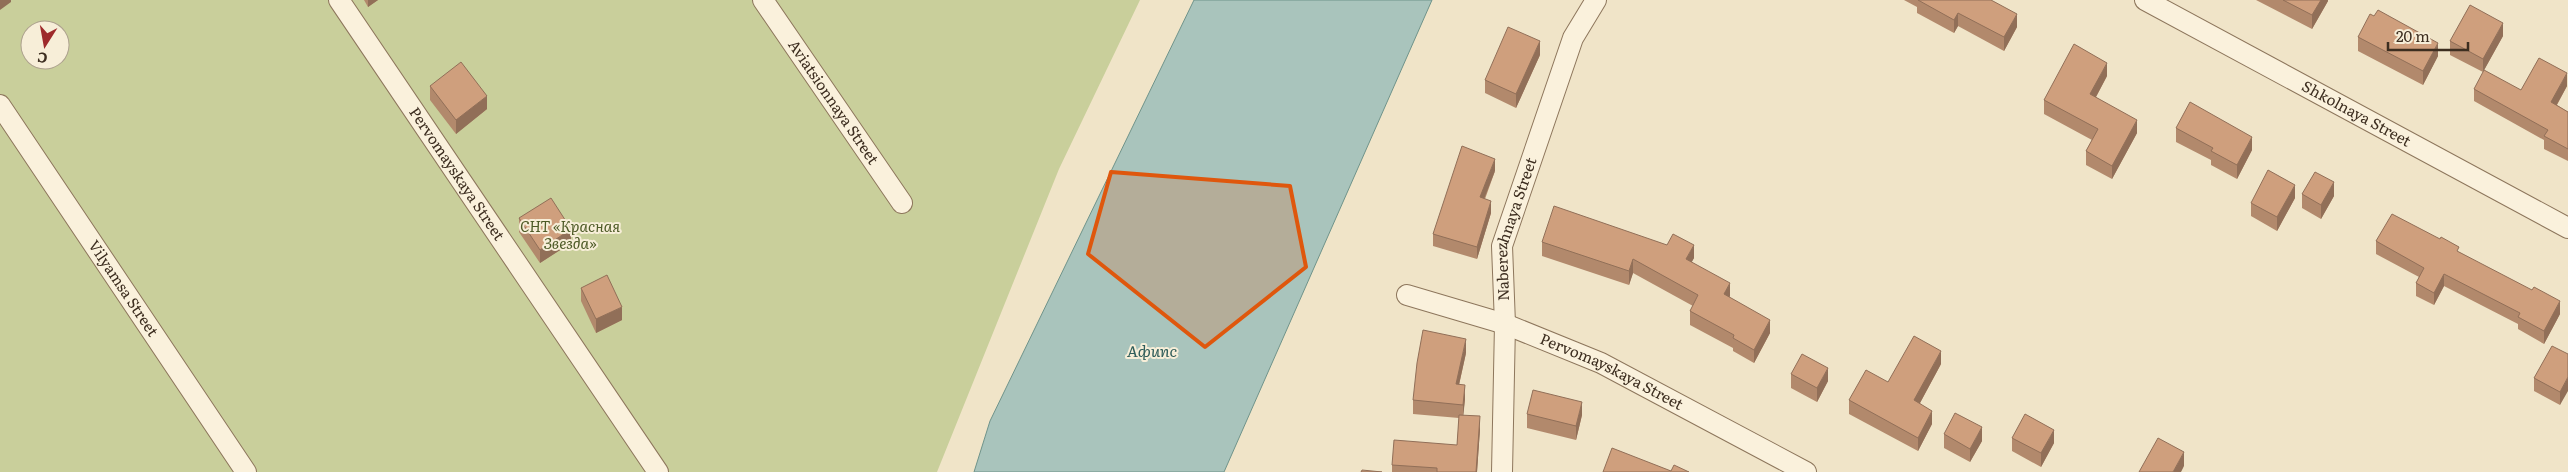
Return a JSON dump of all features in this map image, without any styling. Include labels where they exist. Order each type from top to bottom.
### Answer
[{"type":"street","name":"Pervomayskaya Street","points":[[339,0],[658,472]]},
{"type":"street","name":"Aviatsionnaya Street","points":[[763,0],[902,204]]},
{"type":"street","name":"Naberezhnaya Street","points":[[1502,472],[1505,324],[1502,246],[1573,38],[1596,0]]},
{"type":"street","name":"Shkolnaya Street","points":[[2146,0],[2568,228]]},
{"type":"street","name":"Vilyamsa Street","points":[[0,105],[246,472]]},
{"type":"street","name":"Pervomayskaya Street","points":[[1407,295],[1505,324],[1601,363],[1806,472]]},
{"type":"highlighted area","points":[[1111,172],[1290,186],[1306,267],[1205,347],[1088,254]]},
{"type":"green space","name":"СНТ «Красная Звезда»","points":[[0,0],[1140,0],[1059,169],[937,472],[0,472]]},
{"type":"water","name":"Афипс","points":[[1194,0],[1432,0],[1224,472],[974,472],[990,421]]},
{"type":"building","points":[[1918,0],[1991,0],[2017,14],[2004,37],[1958,13],[1954,20]]},
{"type":"building","points":[[2283,0],[2321,0],[2312,15]]},
{"type":"building","points":[[2470,5],[2503,23],[2483,59],[2450,41]]},
{"type":"building","points":[[2378,10],[2438,43],[2423,71],[2358,37],[2370,14],[2374,16]]},
{"type":"building","points":[[1508,27],[1540,41],[1516,94],[1485,80]]},
{"type":"building","points":[[2074,44],[2107,63],[2090,94],[2137,120],[2112,166],[2086,151],[2098,129],[2044,100]]},
{"type":"building","points":[[2539,58],[2567,73],[2551,102],[2568,112],[2568,149],[2544,136],[2548,130],[2474,89],[2484,70],[2521,90]]},
{"type":"building","points":[[461,62],[487,96],[456,120],[430,86]]},
{"type":"building","points":[[2190,102],[2252,137],[2237,165],[2211,151],[2213,148],[2176,128]]},
{"type":"building","points":[[1462,146],[1495,159],[1480,197],[1491,201],[1477,247],[1433,234]]},
{"type":"building","points":[[2268,170],[2295,185],[2277,217],[2251,203]]},
{"type":"building","points":[[2315,172],[2334,182],[2321,205],[2302,194]]},
{"type":"building","points":[[551,198],[571,229],[540,250],[519,218]]},
{"type":"building","points":[[1554,206],[1667,245],[1673,234],[1694,245],[1686,259],[1730,283],[1724,294],[1770,320],[1754,350],[1733,338],[1734,335],[1690,311],[1698,295],[1633,259],[1629,271],[1542,242]]},
{"type":"building","points":[[2392,214],[2440,239],[2441,237],[2459,247],[2457,251],[2532,290],[2534,287],[2560,301],[2544,331],[2518,317],[2520,313],[2444,274],[2434,293],[2416,283],[2424,268],[2376,241]]},
{"type":"building","points":[[607,275],[622,307],[596,319],[581,288]]},
{"type":"building","points":[[1423,330],[1466,339],[1456,384],[1465,385],[1463,405],[1413,400]]},
{"type":"building","points":[[1914,336],[1941,351],[1914,400],[1932,411],[1918,438],[1849,400],[1866,370],[1888,382]]},
{"type":"building","points":[[2552,346],[2568,354],[2568,377],[2560,392],[2534,378]]},
{"type":"building","points":[[1802,354],[1828,368],[1817,388],[1791,374]]},
{"type":"building","points":[[1533,390],[1582,402],[1576,426],[1527,414]]},
{"type":"building","points":[[1955,413],[1982,427],[1970,449],[1944,434]]},
{"type":"building","points":[[2025,414],[2054,430],[2041,453],[2012,438]]},
{"type":"building","points":[[1459,415],[1480,416],[1476,472],[1437,472],[1437,468],[1392,465],[1394,440],[1457,445]]},
{"type":"building","points":[[2158,438],[2184,452],[2173,472],[2139,472]]},
{"type":"building","points":[[1612,448],[1671,471],[1674,465],[1689,472],[1603,472]]},
{"type":"building","points":[[1362,470],[1382,472],[1361,472]]}]
